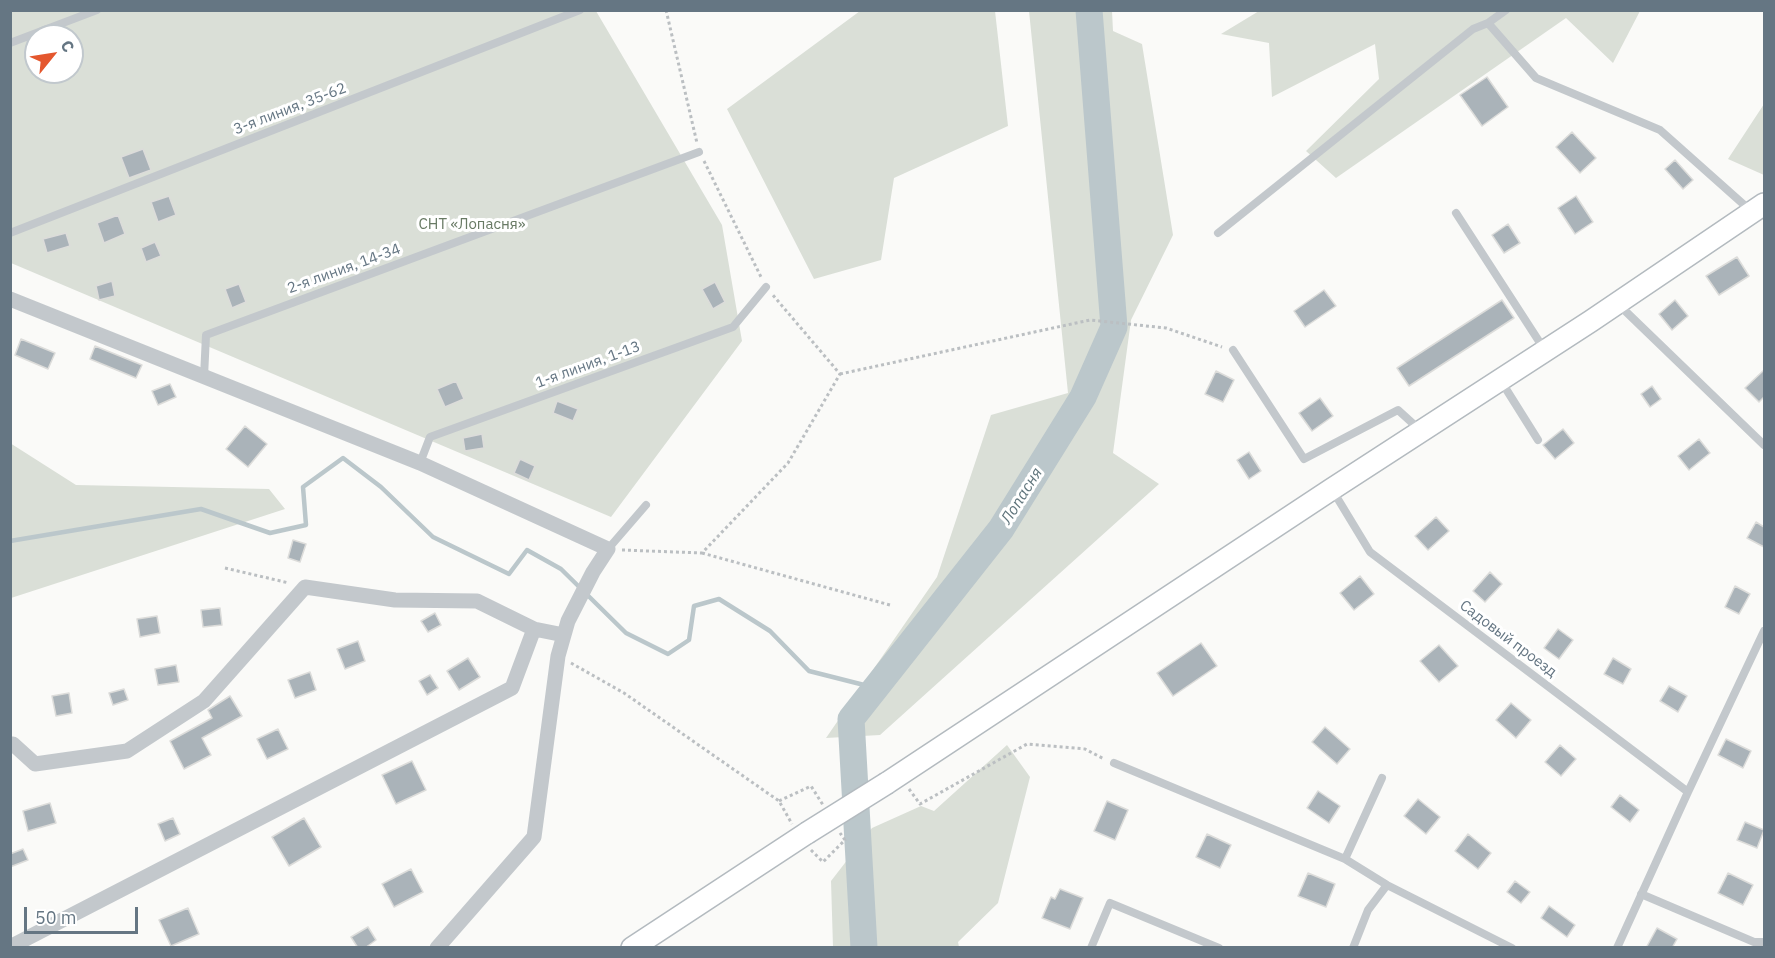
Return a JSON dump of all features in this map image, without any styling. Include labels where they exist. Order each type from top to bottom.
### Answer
[{"type":"street","points":[[632,948],[800,830],[897,785],[1332,489],[1545,351],[1758,208]]},
{"type":"street","points":[[10,299],[420,463],[608,549],[593,572],[566,628],[558,656],[534,837],[437,947]]},
{"type":"street","points":[[10,744],[13,744],[35,764],[127,751],[204,701],[305,587],[395,600],[477,601],[534,629],[566,628]]},
{"type":"street","points":[[10,947],[512,688],[534,629]]},
{"type":"lane","points":[[10,43],[97,10]]},
{"type":"lane","name":"3-я линия, 35-62","points":[[10,233],[580,10]]},
{"type":"lane","points":[[1218,233],[1473,29],[1488,23],[1506,10]]},
{"type":"lane","points":[[1488,23],[1536,78],[1660,130],[1758,208]]},
{"type":"lane","name":"2-я линия, 14-34","points":[[204,377],[206,335],[699,152]]},
{"type":"lane","points":[[1456,213],[1545,351]]},
{"type":"lane","name":"1-я линия, 1-13","points":[[420,463],[430,437],[733,327],[766,287]]},
{"type":"lane","points":[[1617,303],[1764,445]]},
{"type":"lane","points":[[1233,350],[1304,459],[1398,410],[1421,431]]},
{"type":"lane","points":[[1501,380],[1538,440]]},
{"type":"lane","name":"Садовый проезд","points":[[1332,489],[1370,552],[1688,792]]},
{"type":"lane","points":[[608,549],[646,505]]},
{"type":"lane","points":[[1617,948],[1764,632]]},
{"type":"lane","points":[[1114,764],[1345,859],[1387,885],[1512,948]]},
{"type":"lane","points":[[1345,859],[1382,778]]},
{"type":"lane","points":[[1353,948],[1368,910],[1387,885]]},
{"type":"lane","points":[[1641,894],[1754,942],[1764,942]]},
{"type":"lane","points":[[1091,948],[1110,903],[1219,948]]},
{"type":"path","points":[[840,374],[1090,320],[1166,328],[1233,350]]},
{"type":"path","points":[[702,553],[890,605]]},
{"type":"path","points":[[225,567],[305,587]]},
{"type":"path","points":[[558,656],[624,693],[779,801],[800,830]]},
{"type":"path","points":[[897,785],[920,804],[1027,744],[1085,749],[1114,764]]},
{"type":"green space","name":"СНТ «Лопасня»","points":[[10,11],[596,11],[722,225],[742,341],[611,517],[11,263]]},
{"type":"green space","points":[[860,11],[995,11],[1008,126],[894,178],[881,260],[814,279],[727,109]]},
{"type":"green space","points":[[1029,11],[1112,11],[1113,31],[1142,44],[1173,235],[1131,320],[1113,453],[1159,484],[880,735],[826,738],[937,577],[991,415],[1068,393]]},
{"type":"green space","points":[[1259,11],[1640,11],[1613,63],[1566,18],[1336,178],[1306,151],[1379,79],[1375,44],[1272,97],[1269,43],[1221,34]]},
{"type":"green space","points":[[1764,104],[1764,175],[1728,159]]},
{"type":"green space","points":[[10,443],[76,485],[269,489],[285,509],[11,598]]},
{"type":"green space","points":[[1007,745],[1030,777],[998,903],[958,942],[959,947],[833,947],[831,881],[872,828],[921,806],[934,811]]},
{"type":"building","points":[[1487,77],[1508,107],[1482,126],[1460,95]]},
{"type":"building","points":[[1572,132],[1596,158],[1580,173],[1556,147]]},
{"type":"building","points":[[143,149],[151,170],[129,178],[121,157]]},
{"type":"building","points":[[1675,160],[1693,180],[1683,189],[1665,169]]},
{"type":"building","points":[[169,196],[176,215],[158,222],[151,202]]},
{"type":"building","points":[[1576,196],[1593,222],[1575,234],[1558,208]]},
{"type":"building","points":[[118,215],[125,234],[104,243],[97,223]]},
{"type":"building","points":[[1508,224],[1520,243],[1504,253],[1492,235]]},
{"type":"building","points":[[66,233],[70,246],[47,253],[43,239]]},
{"type":"building","points":[[155,242],[161,256],[146,262],[141,248]]},
{"type":"building","points":[[1737,257],[1749,276],[1719,295],[1706,276]]},
{"type":"building","points":[[112,281],[115,296],[99,300],[96,286]]},
{"type":"building","points":[[715,282],[725,302],[713,309],[702,289]]},
{"type":"building","points":[[239,284],[246,302],[232,308],[225,289]]},
{"type":"building","points":[[1324,290],[1336,306],[1305,327],[1294,311]]},
{"type":"building","points":[[1502,300],[1514,318],[1409,386],[1397,368]]},
{"type":"building","points":[[1675,300],[1688,316],[1672,330],[1659,314]]},
{"type":"building","points":[[21,339],[55,353],[48,369],[15,355]]},
{"type":"building","points":[[95,346],[142,365],[136,378],[90,359]]},
{"type":"building","points":[[1764,370],[1764,397],[1759,402],[1745,388]]},
{"type":"building","points":[[1216,371],[1234,380],[1223,402],[1205,394]]},
{"type":"building","points":[[456,381],[464,399],[445,407],[437,389]]},
{"type":"building","points":[[170,384],[176,397],[158,405],[152,391]]},
{"type":"building","points":[[1652,386],[1661,399],[1650,407],[1641,394]]},
{"type":"building","points":[[1320,398],[1333,416],[1312,431],[1299,413]]},
{"type":"building","points":[[557,401],[578,409],[573,421],[553,413]]},
{"type":"building","points":[[245,426],[267,444],[248,467],[226,449]]},
{"type":"building","points":[[1563,429],[1574,443],[1555,459],[1543,445]]},
{"type":"building","points":[[482,434],[484,448],[465,451],[463,438]]},
{"type":"building","points":[[1699,439],[1710,453],[1689,470],[1678,456]]},
{"type":"building","points":[[1249,452],[1261,471],[1249,479],[1237,460]]},
{"type":"building","points":[[520,459],[535,466],[529,480],[514,473]]},
{"type":"building","points":[[1436,517],[1449,531],[1428,550],[1415,536]]},
{"type":"building","points":[[1756,522],[1764,527],[1764,547],[1747,538]]},
{"type":"building","points":[[293,540],[306,544],[300,562],[288,558]]},
{"type":"building","points":[[1490,572],[1502,584],[1485,602],[1473,591]]},
{"type":"building","points":[[1360,576],[1374,594],[1354,610],[1340,593]]},
{"type":"building","points":[[1735,586],[1750,594],[1739,614],[1725,607]]},
{"type":"building","points":[[220,608],[222,625],[203,627],[201,610]]},
{"type":"building","points":[[435,613],[441,625],[428,632],[421,621]]},
{"type":"building","points":[[157,616],[160,633],[140,637],[137,619]]},
{"type":"building","points":[[1558,629],[1573,640],[1559,659],[1544,648]]},
{"type":"building","points":[[358,641],[365,661],[345,669],[337,649]]},
{"type":"building","points":[[1201,643],[1217,666],[1173,696],[1157,673]]},
{"type":"building","points":[[1439,645],[1458,666],[1439,682],[1420,661]]},
{"type":"building","points":[[468,658],[480,677],[459,690],[447,671]]},
{"type":"building","points":[[1613,658],[1631,669],[1623,684],[1604,674]]},
{"type":"building","points":[[176,665],[179,682],[158,685],[155,669]]},
{"type":"building","points":[[310,672],[316,690],[295,698],[288,680]]},
{"type":"building","points":[[430,675],[438,688],[427,695],[419,681]]},
{"type":"building","points":[[1669,686],[1687,696],[1678,712],[1660,701]]},
{"type":"building","points":[[124,689],[128,700],[113,705],[109,693]]},
{"type":"building","points":[[69,693],[72,713],[56,716],[52,696]]},
{"type":"building","points":[[230,696],[242,716],[202,738],[211,755],[184,769],[170,741],[212,718],[208,710]]},
{"type":"building","points":[[1511,703],[1531,720],[1516,738],[1496,720]]},
{"type":"building","points":[[1325,727],[1350,749],[1337,764],[1312,742]]},
{"type":"building","points":[[278,729],[288,749],[267,759],[257,739]]},
{"type":"building","points":[[1726,739],[1751,751],[1743,768],[1718,755]]},
{"type":"building","points":[[1560,745],[1576,759],[1561,776],[1545,762]]},
{"type":"building","points":[[412,761],[426,790],[396,804],[382,775]]},
{"type":"building","points":[[1318,791],[1340,806],[1329,823],[1307,808]]},
{"type":"building","points":[[1620,795],[1639,810],[1630,822],[1611,807]]},
{"type":"building","points":[[1418,799],[1440,817],[1426,834],[1404,816]]},
{"type":"building","points":[[1107,801],[1128,810],[1115,840],[1094,831]]},
{"type":"building","points":[[50,803],[56,823],[28,831],[23,811]]},
{"type":"building","points":[[173,818],[180,834],[165,841],[158,824]]},
{"type":"building","points":[[304,818],[321,847],[289,866],[272,837]]},
{"type":"building","points":[[1745,822],[1764,830],[1757,848],[1737,840]]},
{"type":"building","points":[[1207,834],[1231,845],[1220,868],[1196,857]]},
{"type":"building","points":[[1468,834],[1491,853],[1478,869],[1455,851]]},
{"type":"building","points":[[23,849],[28,860],[10,867],[10,854]]},
{"type":"building","points":[[411,869],[423,892],[394,907],[382,884]]},
{"type":"building","points":[[1308,873],[1335,884],[1326,907],[1298,896]]},
{"type":"building","points":[[1728,873],[1753,885],[1743,905],[1718,893]]},
{"type":"building","points":[[1515,881],[1530,892],[1521,903],[1507,892]]},
{"type":"building","points":[[1060,889],[1083,898],[1070,929],[1042,918],[1051,897],[1055,899]]},
{"type":"building","points":[[1549,906],[1575,925],[1567,937],[1541,918]]},
{"type":"building","points":[[188,908],[199,934],[171,946],[159,920]]},
{"type":"building","points":[[368,927],[376,940],[365,948],[358,948],[351,937]]},
{"type":"building","points":[[1657,928],[1677,939],[1672,948],[1646,948]]},
{"type":"waterway","name":"Лопасня","points":[[864,948],[851,719],[1001,529],[1083,397],[1114,327],[1089,10]]},
{"type":"waterway","points":[[10,541],[201,509],[270,533],[306,525],[303,487],[343,458],[381,487],[433,537],[509,574],[527,550],[561,569],[626,633],[668,654],[689,640],[694,606],[719,599],[770,631],[809,671],[876,688]]}]
